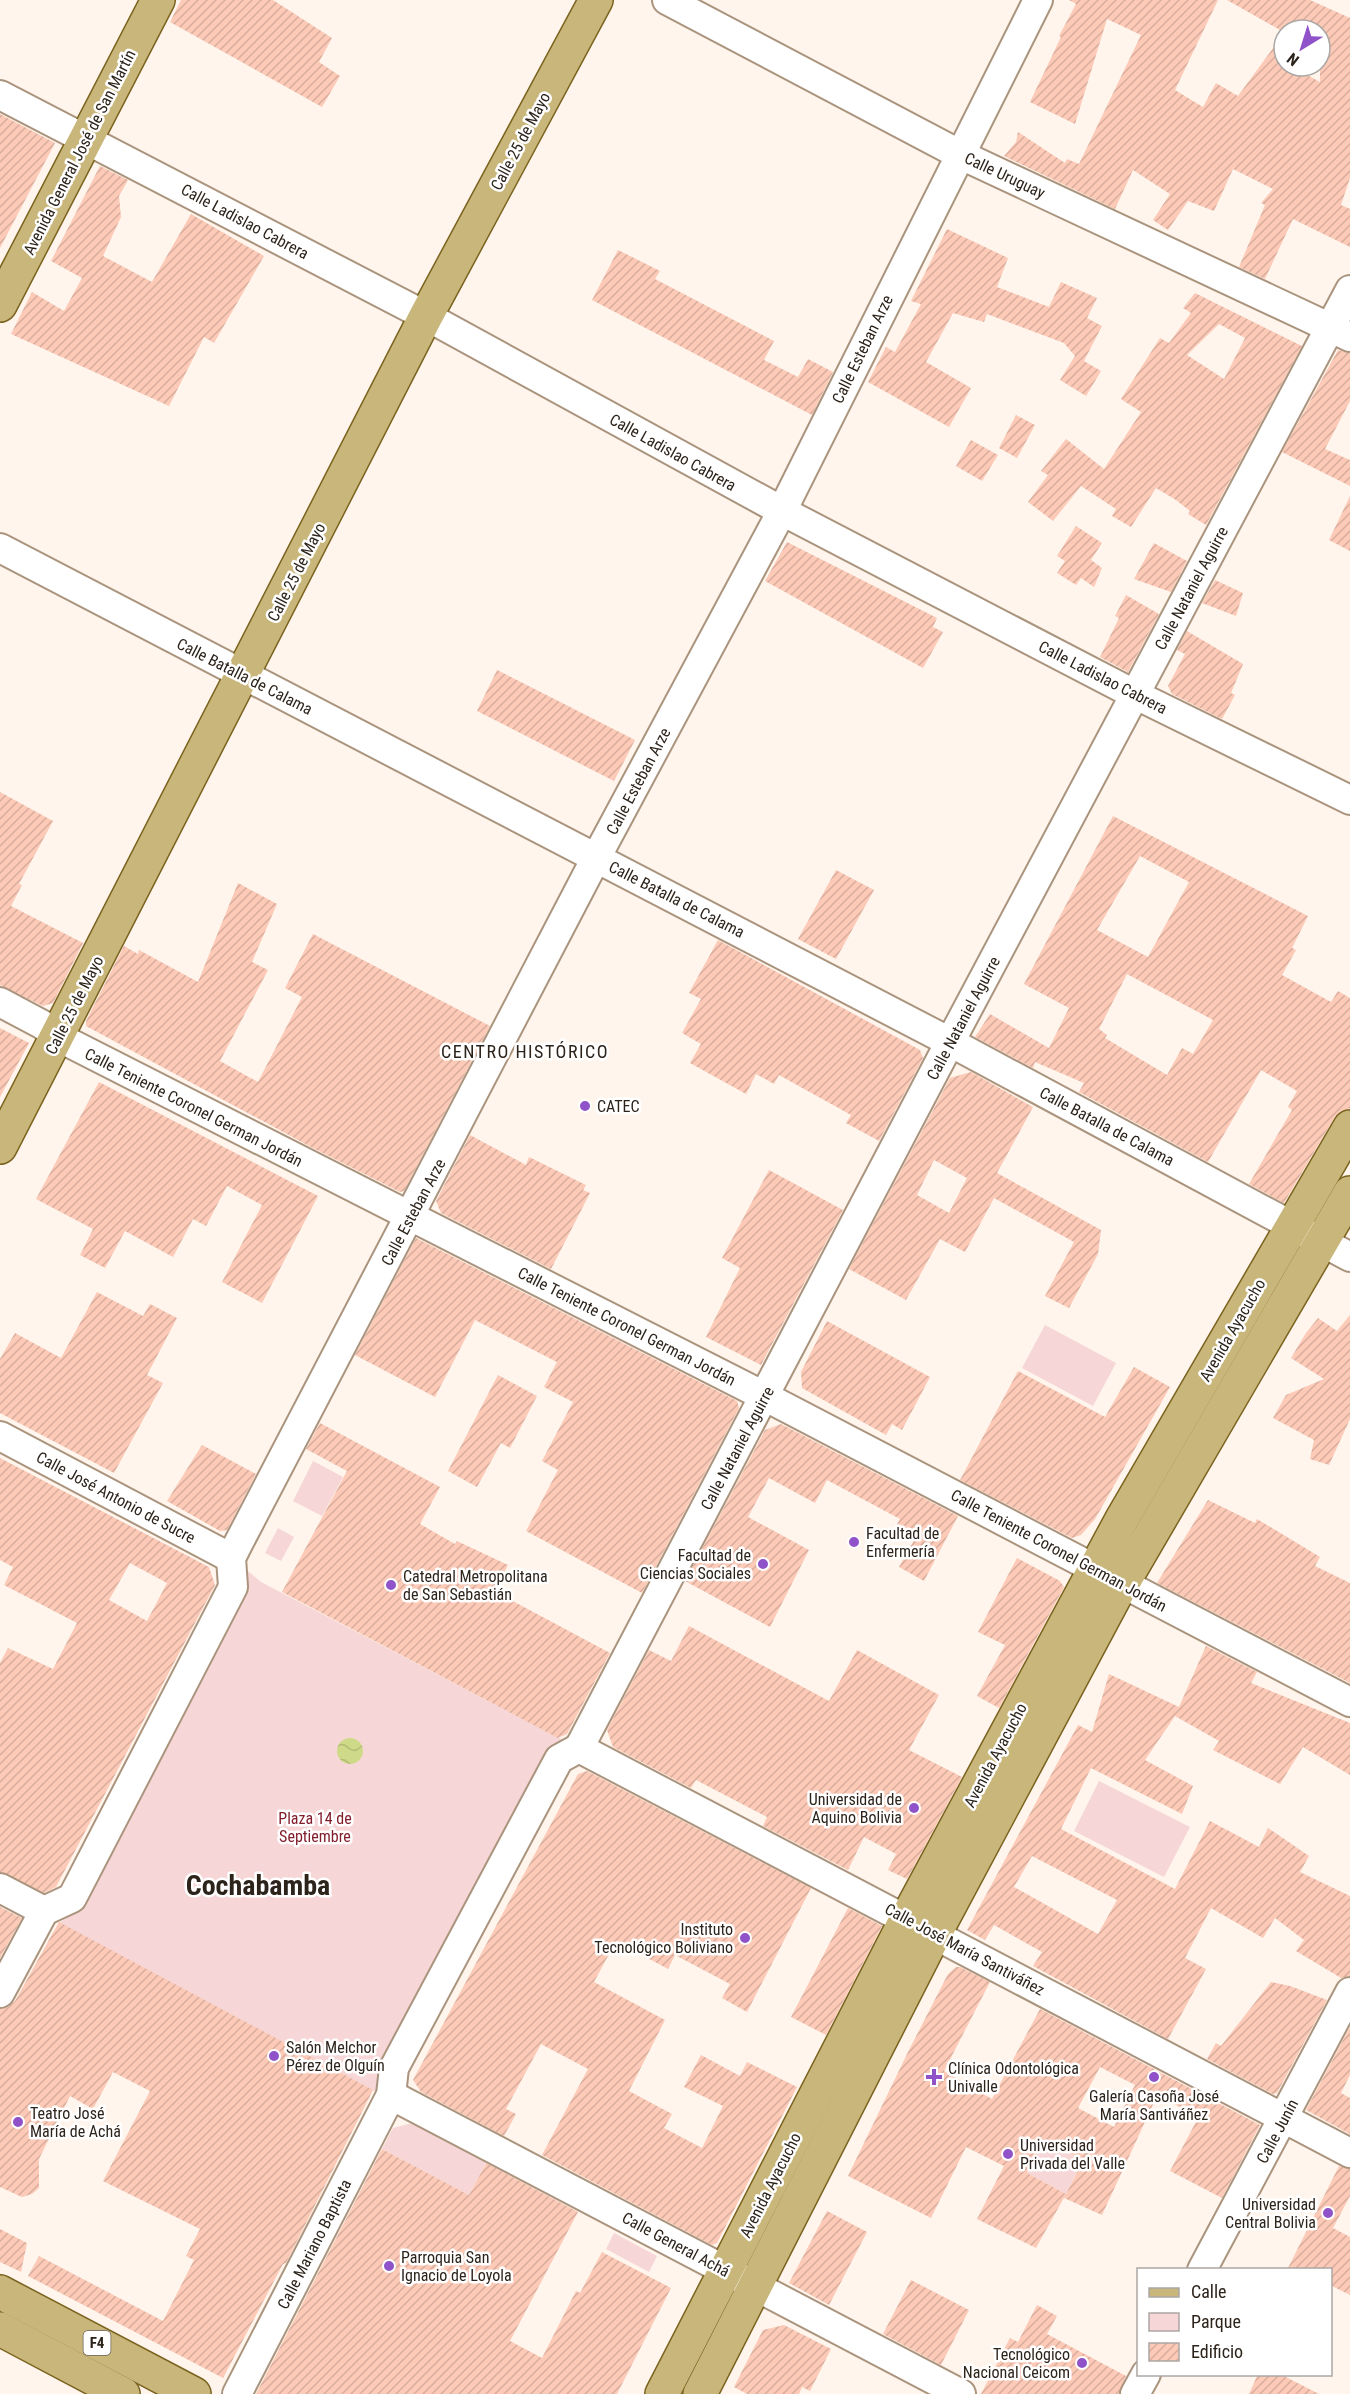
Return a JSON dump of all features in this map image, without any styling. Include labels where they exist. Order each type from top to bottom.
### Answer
[{"type":"main road","name":"Avenida General José de San Martín","points":[[0,304],[158,0]]},
{"type":"main road","name":"Calle 25 de Mayo","points":[[0,1146],[426,316],[596,0]]},
{"type":"main road","name":"Avenida Ayacucho","points":[[700,2394],[936,1933],[1109,1576],[1293,1226],[1350,1127]]},
{"type":"main road","name":"Avenida Ayacucho","points":[[662,2394],[907,1918],[1109,1576],[1322,1242],[1350,1193]]},
{"type":"main road","name":"F4","points":[[0,2292],[194,2394]]},
{"type":"main road","name":"F4","points":[[0,2329],[123,2394]]},
{"type":"main road","points":[[72,2367],[87,2338]]},
{"type":"street","name":"Calle Uruguay","points":[[667,0],[959,154],[1340,332]]},
{"type":"street","name":"Calle Esteban Arze","points":[[231,1558],[412,1215],[596,858],[782,511],[1038,0]]},
{"type":"street","name":"Calle Ladislao Cabrera","points":[[0,95],[426,316],[782,511],[1134,694],[1350,801]]},
{"type":"street","name":"Calle Nataniel Aguirre","points":[[579,1748],[1134,694],[1340,332],[1350,290]]},
{"type":"street","name":"Calle Batalla de Calama","points":[[0,548],[950,1041],[1350,1257]]},
{"type":"street","name":"Calle Teniente Coronel German Jordán","points":[[0,1002],[43,1025],[58,1036],[393,1209],[412,1215],[765,1396],[1350,1702]]},
{"type":"street","name":"Calle José Antonio de Sucre","points":[[0,1436],[231,1558]]},
{"type":"street","points":[[0,1993],[44,1911],[72,1898],[232,1587],[231,1558]]},
{"type":"street","points":[[391,2095],[394,2068],[559,1759],[579,1748]]},
{"type":"street","name":"Calle José María Santiváñez","points":[[579,1748],[936,1933],[1350,2153]]},
{"type":"street","points":[[0,1888],[44,1911]]},
{"type":"street","name":"Calle Junín","points":[[1203,2268],[1350,1992]]},
{"type":"street","name":"Calle General Achá","points":[[391,2095],[961,2394]]},
{"type":"street","name":"Calle Mariano Baptista","points":[[237,2394],[391,2095]]},
{"type":"street","points":[[1135,2394],[1145,2376]]},
{"type":"green space","points":[[1045,1325],[1116,1363],[1093,1406],[1022,1368]]},
{"type":"green space","points":[[313,1461],[343,1477],[322,1516],[293,1501]]},
{"type":"green space","points":[[278,1528],[294,1537],[281,1561],[265,1553]]},
{"type":"green space","name":"Plaza 14 de Septiembre","points":[[248,1571],[261,1582],[565,1741],[380,2094],[59,1923],[74,1913],[82,1904],[244,1593]]},
{"type":"green space","points":[[1099,1781],[1190,1827],[1164,1877],[1074,1831]]},
{"type":"green space","points":[[412,2123],[486,2162],[469,2195],[382,2149],[393,2128]]},
{"type":"green space","points":[[1045,2141],[1082,2160],[1066,2194],[1027,2173]]},
{"type":"green space","points":[[614,2233],[657,2256],[649,2272],[606,2249]]},
{"type":"water","points":[[350,1738],[359,1742],[363,1751],[359,1760],[350,1764],[341,1760],[337,1751],[341,1742]]},
{"type":"building","points":[[181,0],[273,0],[332,38],[319,62],[340,76],[322,107],[170,22]]},
{"type":"building","points":[[1069,0],[1218,0],[1175,90],[1203,107],[1216,83],[1238,96],[1272,49],[1272,78],[1313,78],[1320,82],[1320,78],[1332,78],[1332,18],[1272,18],[1272,25],[1227,0],[1310,0],[1350,18],[1350,178],[1341,205],[1350,209],[1350,247],[1293,219],[1265,279],[1239,267],[1265,205],[1261,203],[1273,189],[1233,169],[1214,211],[1188,201],[1168,230],[1153,220],[1170,194],[1133,170],[1115,209],[1004,156],[1016,142],[1018,132],[1065,163],[1067,159],[1079,164],[1141,35],[1107,19],[1075,124],[1030,102],[1076,4]]},
{"type":"building","points":[[0,114],[55,143],[0,248]]},
{"type":"building","points":[[100,166],[128,180],[119,196],[121,217],[103,256],[152,282],[191,214],[264,256],[214,343],[204,337],[169,406],[11,334],[32,292],[64,311],[82,278],[51,261]]},
{"type":"building","points":[[947,229],[1008,258],[997,287],[1049,307],[1061,282],[1097,298],[1087,318],[1102,326],[1084,361],[1101,371],[1086,396],[1060,380],[1075,356],[1064,343],[987,314],[984,322],[953,313],[926,362],[971,388],[949,427],[868,382],[886,347],[895,352],[921,304],[911,301]]},
{"type":"building","points":[[618,250],[660,271],[655,279],[774,341],[764,360],[798,377],[808,359],[833,372],[812,415],[592,300]]},
{"type":"building","points":[[1195,293],[1302,346],[1206,525],[1188,514],[1190,511],[1176,500],[1156,488],[1131,527],[1112,516],[1116,509],[1081,486],[1053,521],[1028,502],[1048,475],[1041,471],[1066,439],[1104,469],[1141,412],[1121,399],[1160,338],[1169,343],[1191,313],[1183,308]],"holes":[[[1219,324],[1245,338],[1224,379],[1187,355]]]},
{"type":"building","points":[[1338,350],[1350,353],[1350,401],[1325,449],[1350,460],[1350,486],[1282,452]]},
{"type":"building","points":[[1016,415],[1035,425],[1017,458],[999,448]]},
{"type":"building","points":[[971,440],[998,455],[982,481],[956,466]]},
{"type":"building","points":[[1350,496],[1350,551],[1329,540]]},
{"type":"building","points":[[1076,526],[1102,543],[1091,560],[1102,568],[1094,587],[1081,578],[1076,585],[1057,573],[1065,561],[1057,556]]},
{"type":"building","points":[[787,542],[937,618],[933,627],[943,632],[923,668],[765,581]]},
{"type":"building","points":[[1154,543],[1187,561],[1171,592],[1134,579]]},
{"type":"building","points":[[1215,580],[1243,593],[1236,616],[1202,603]]},
{"type":"building","points":[[1126,595],[1159,614],[1128,672],[1100,657],[1119,618],[1115,616]]},
{"type":"building","points":[[1187,631],[1243,664],[1231,693],[1235,695],[1222,719],[1172,694],[1168,686],[1185,654],[1177,650]]},
{"type":"building","points":[[497,670],[635,740],[614,781],[477,711]]},
{"type":"building","points":[[0,792],[53,821],[19,884],[22,885],[11,906],[83,943],[53,1003],[43,1006],[0,985]]},
{"type":"building","points":[[1113,816],[1308,916],[1292,948],[1296,950],[1282,975],[1331,1002],[1338,991],[1350,998],[1350,1108],[1341,1111],[1334,1118],[1284,1203],[1249,1184],[1292,1110],[1288,1107],[1297,1091],[1261,1070],[1208,1162],[1079,1092],[1084,1083],[1035,1062],[1033,1068],[975,1037],[990,1014],[1049,1048],[1069,1008],[1024,984]],"holes":[[[1140,856],[1189,882],[1148,957],[1097,930]],[[1127,974],[1213,1020],[1193,1054],[1182,1048],[1167,1075],[1105,1038],[1107,1035],[1099,1029]]]},
{"type":"building","points":[[836,870],[874,890],[836,959],[798,939]]},
{"type":"building","points":[[238,883],[277,904],[252,962],[268,970],[220,1061],[258,1082],[302,997],[285,988],[313,934],[490,1026],[404,1191],[400,1192],[311,1147],[86,1026],[86,1021],[124,946],[138,954],[139,950],[198,982]]},
{"type":"building","points":[[718,940],[920,1050],[923,1058],[879,1141],[846,1123],[851,1115],[779,1075],[774,1084],[756,1074],[746,1094],[690,1063],[701,1044],[682,1033],[701,999],[689,993]]},
{"type":"building","points":[[0,1028],[29,1043],[0,1097]]},
{"type":"building","points":[[971,1072],[1033,1107],[997,1173],[1101,1230],[1098,1254],[1069,1308],[1045,1296],[1074,1242],[994,1198],[965,1252],[940,1239],[906,1300],[849,1269],[950,1078]],"holes":[[[934,1160],[967,1178],[949,1213],[917,1195]]]},
{"type":"building","points":[[99,1082],[318,1196],[262,1303],[222,1282],[262,1205],[227,1186],[206,1226],[193,1219],[173,1257],[125,1231],[105,1268],[80,1255],[93,1229],[36,1199]]},
{"type":"building","points":[[470,1135],[526,1165],[529,1157],[586,1185],[583,1190],[590,1193],[551,1269],[441,1213],[436,1201]]},
{"type":"building","points":[[769,1170],[843,1210],[761,1365],[706,1337],[740,1268],[722,1258]]},
{"type":"building","points":[[416,1238],[737,1401],[739,1408],[642,1593],[526,1531],[558,1470],[542,1461],[573,1402],[544,1387],[557,1362],[475,1320],[435,1397],[355,1355]]},
{"type":"building","points":[[97,1292],[143,1316],[150,1304],[177,1318],[147,1375],[163,1383],[114,1473],[0,1413],[0,1359],[15,1333],[61,1358]]},
{"type":"building","points":[[1350,1315],[1350,1419],[1329,1465],[1310,1459],[1314,1440],[1273,1418],[1286,1395],[1324,1379],[1291,1358],[1306,1333],[1318,1318],[1337,1331]]},
{"type":"building","points":[[827,1321],[930,1377],[902,1430],[892,1424],[886,1435],[802,1388],[801,1372]]},
{"type":"building","points":[[1134,1367],[1170,1387],[1095,1519],[1081,1535],[1072,1538],[960,1480],[1018,1371],[1105,1417]]},
{"type":"building","points":[[498,1375],[537,1396],[510,1448],[501,1443],[477,1487],[448,1471]]},
{"type":"building","name":"Catedral Metropolitana de San Sebastián","points":[[320,1423],[440,1487],[420,1524],[455,1544],[457,1541],[508,1565],[494,1591],[610,1653],[567,1734],[558,1738],[282,1592],[347,1471],[306,1449]]},
{"type":"building","points":[[781,1424],[958,1516],[924,1581],[899,1567],[917,1535],[897,1524],[900,1519],[827,1480],[815,1503],[769,1478],[748,1517],[809,1550],[770,1627],[685,1581],[765,1430]]},
{"type":"building","points":[[202,1445],[256,1474],[227,1530],[220,1531],[167,1501]]},
{"type":"building","points":[[0,1458],[209,1567],[215,1585],[56,1887],[44,1893],[0,1872],[0,1663],[8,1648],[53,1669],[77,1623],[4,1585],[13,1567],[0,1560]],"holes":[[[130,1563],[167,1583],[147,1621],[109,1600]]]},
{"type":"building","points":[[1208,1500],[1255,1523],[1257,1519],[1320,1557],[1315,1566],[1350,1583],[1350,1683],[1157,1583]]},
{"type":"building","points":[[1017,1558],[1060,1581],[1064,1587],[999,1708],[977,1696],[1005,1645],[978,1632]]},
{"type":"building","points":[[689,1626],[829,1701],[857,1650],[939,1695],[909,1750],[962,1777],[907,1879],[888,1870],[896,1854],[864,1837],[848,1870],[763,1826],[767,1817],[696,1780],[691,1788],[613,1747],[607,1730],[649,1650],[671,1661]]},
{"type":"building","points":[[1206,1646],[1257,1672],[1251,1683],[1350,1723],[1350,1775],[1303,1747],[1280,1784],[1213,1750],[1219,1741],[1175,1716],[1145,1760],[1193,1786],[1182,1814],[1091,1768],[1061,1829],[1175,1889],[1210,1821],[1259,1847],[1268,1828],[1309,1856],[1300,1872],[1350,1896],[1350,1976],[1341,1978],[1296,1951],[1304,1940],[1275,1918],[1263,1938],[1211,1908],[1185,1958],[1206,1969],[1168,2039],[1033,1966],[1042,1952],[994,1925],[985,1940],[967,1930],[1078,1725],[1092,1732],[1109,1674],[1179,1707]],"holes":[[[1032,1856],[1117,1900],[1098,1934],[1014,1887]]]},
{"type":"building","points":[[587,1771],[811,1888],[747,2012],[722,1998],[730,1984],[675,1955],[668,1969],[616,1941],[594,1982],[665,2020],[629,2091],[672,2114],[664,2128],[702,2148],[723,2106],[684,2087],[701,2055],[740,2076],[747,2062],[797,2087],[717,2243],[712,2245],[542,2155],[588,2069],[541,2044],[506,2109],[516,2114],[504,2136],[421,2092],[413,2080],[578,1774]]},
{"type":"building","points":[[0,1907],[22,1918],[0,1958]]},
{"type":"building","points":[[848,1908],[882,1926],[826,2035],[791,2017]]},
{"type":"building","points":[[59,1922],[373,2090],[286,2263],[283,2264],[223,2378],[28,2276],[39,2256],[163,2321],[194,2260],[186,2256],[200,2229],[103,2181],[150,2091],[113,2072],[93,2109],[70,2096],[39,2159],[39,2188],[32,2194],[22,2197],[0,2187],[0,2009],[8,2007],[15,2001]]},
{"type":"building","points":[[956,1967],[960,1967],[990,1982],[944,2071],[992,2099],[1040,2009],[1260,2125],[1222,2198],[1170,2171],[1199,2116],[1157,2096],[1102,2215],[1064,2198],[1066,2194],[1036,2248],[977,2219],[1004,2166],[966,2147],[931,2218],[848,2176],[948,1974]],"holes":[[[1100,2067],[1135,2085],[1114,2127],[1078,2108]],[[1045,2141],[1083,2160],[1066,2194],[1027,2173]]]},
{"type":"building","points":[[1271,1982],[1290,1986],[1327,2000],[1277,2093],[1273,2094],[1207,2059],[1216,2043],[1221,2046]]},
{"type":"building","points":[[1350,2027],[1350,2075],[1341,2093],[1350,2098],[1350,2134],[1306,2110]]},
{"type":"building","points":[[382,2149],[469,2195],[486,2163],[578,2212],[510,2341],[542,2358],[576,2291],[580,2293],[602,2252],[671,2288],[617,2394],[256,2394]]},
{"type":"building","name":"Universidad Central Bolivia","points":[[1339,2166],[1350,2169],[1350,2196],[1333,2228],[1350,2237],[1350,2295],[1332,2286],[1332,2268],[1288,2268]]},
{"type":"building","points":[[827,2211],[867,2232],[829,2305],[789,2283]]},
{"type":"building","points":[[0,2229],[27,2243],[21,2272],[0,2262]]},
{"type":"building","points":[[911,2280],[969,2310],[941,2365],[883,2334]]},
{"type":"building","points":[[1037,2305],[1057,2316],[1047,2334],[1126,2376],[1119,2394],[981,2394],[1010,2338],[1018,2342]]},
{"type":"building","points":[[784,2325],[831,2349],[810,2391],[802,2387],[799,2394],[747,2394],[734,2387],[763,2330]]},
{"type":"building","points":[[1257,2376],[1284,2376],[1319,2394],[1249,2394]]},
{"type":"place","name":"CATEC","points":[[585,1106]]},
{"type":"place","name":"Facultad de Enfermería","points":[[854,1542]]},
{"type":"place","name":"Facultad de Ciencias Sociales","points":[[763,1564]]},
{"type":"place","name":"Catedral Metropolitana de San Sebastián","points":[[391,1585]]},
{"type":"place","name":"Universidad de Aquino Bolivia","points":[[914,1808]]},
{"type":"place","name":"Instituto Tecnológico Boliviano","points":[[745,1938]]},
{"type":"place","name":"Salón Melchor Pérez de Olguín","points":[[274,2056]]},
{"type":"place","name":"Clínica Odontológica Univalle","points":[[934,2077]]},
{"type":"place","name":"Galería Casoña José María Santiváñez","points":[[1154,2077]]},
{"type":"place","name":"Teatro José María de Achá","points":[[18,2122]]},
{"type":"place","name":"Universidad Privada del Valle","points":[[1008,2154]]},
{"type":"place","name":"Universidad Central Bolivia","points":[[1328,2213]]},
{"type":"place","name":"Parroquia San Ignacio de Loyola","points":[[389,2266]]},
{"type":"place","name":"Tecnológico Nacional Ceicom","points":[[1082,2363]]},
{"type":"district","name":"CENTRO HISTÓRICO","points":[[525,1052]]},
{"type":"district","name":"Cochabamba","points":[[258,1885]]}]
